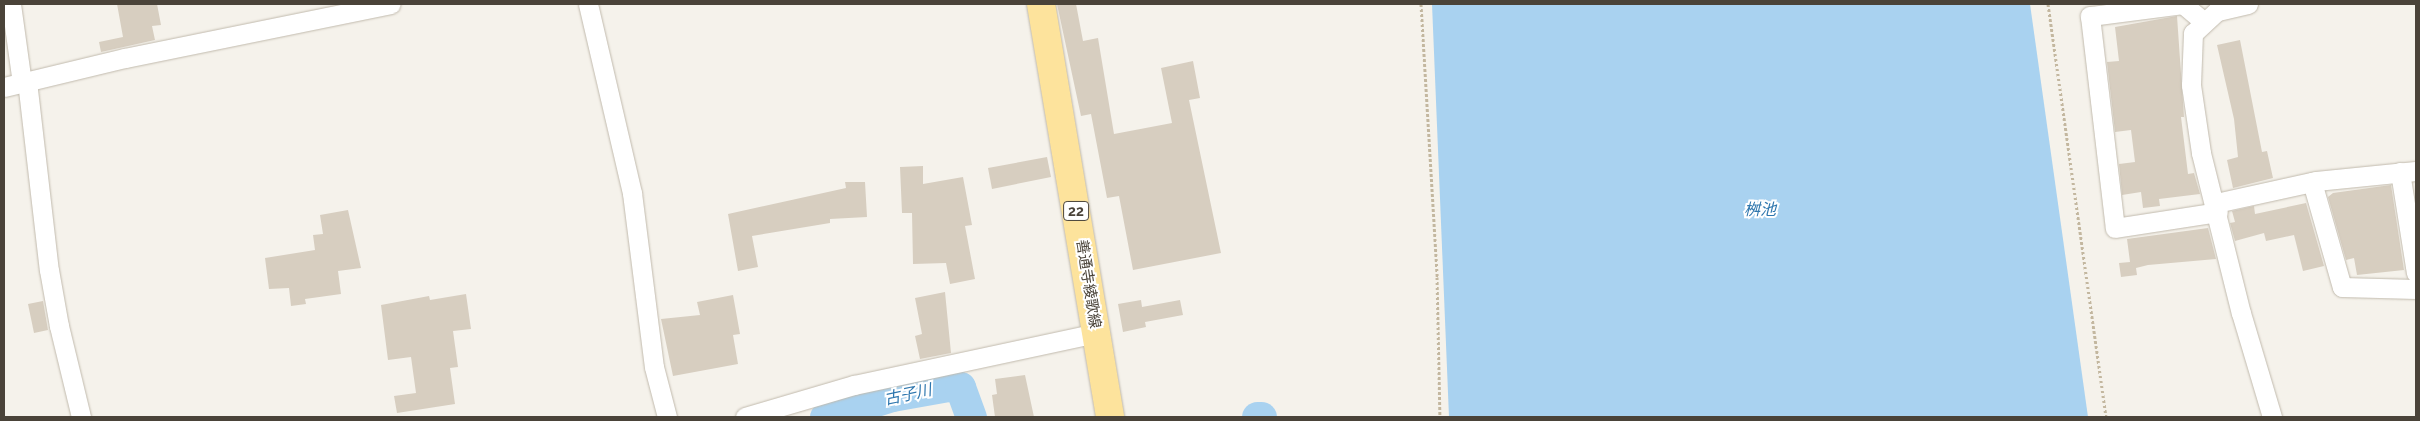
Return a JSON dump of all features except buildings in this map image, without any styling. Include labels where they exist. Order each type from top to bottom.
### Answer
[{"type":"main road","name":"善通寺綾歌線","points":[[1041,4],[1110,417]]},
{"type":"street","points":[[11,4],[18,84],[54,298],[81,417]]},
{"type":"street","points":[[18,84],[391,4]]},
{"type":"street","points":[[588,4],[632,193],[654,367],[667,417]]},
{"type":"street","points":[[2203,21],[2183,4],[2090,16],[2115,228],[2217,208],[2312,182],[2408,172],[2416,273]]},
{"type":"street","points":[[2248,4],[2217,11],[2203,21],[2193,33],[2191,85],[2201,153],[2217,208],[2241,313],[2272,417]]},
{"type":"street","points":[[2312,182],[2342,287],[2416,289]]},
{"type":"street","points":[[745,417],[854,385],[1096,332]]},
{"type":"path","points":[[1421,4],[1435,247],[1440,417]]},
{"type":"path","points":[[2048,4],[2106,417]]},
{"type":"water","name":"桝池","points":[[1432,4],[2030,4],[2088,417],[1449,417]]},
{"type":"waterway","name":"古子川","points":[[825,417],[892,396],[948,386],[960,387],[971,417]]}]
